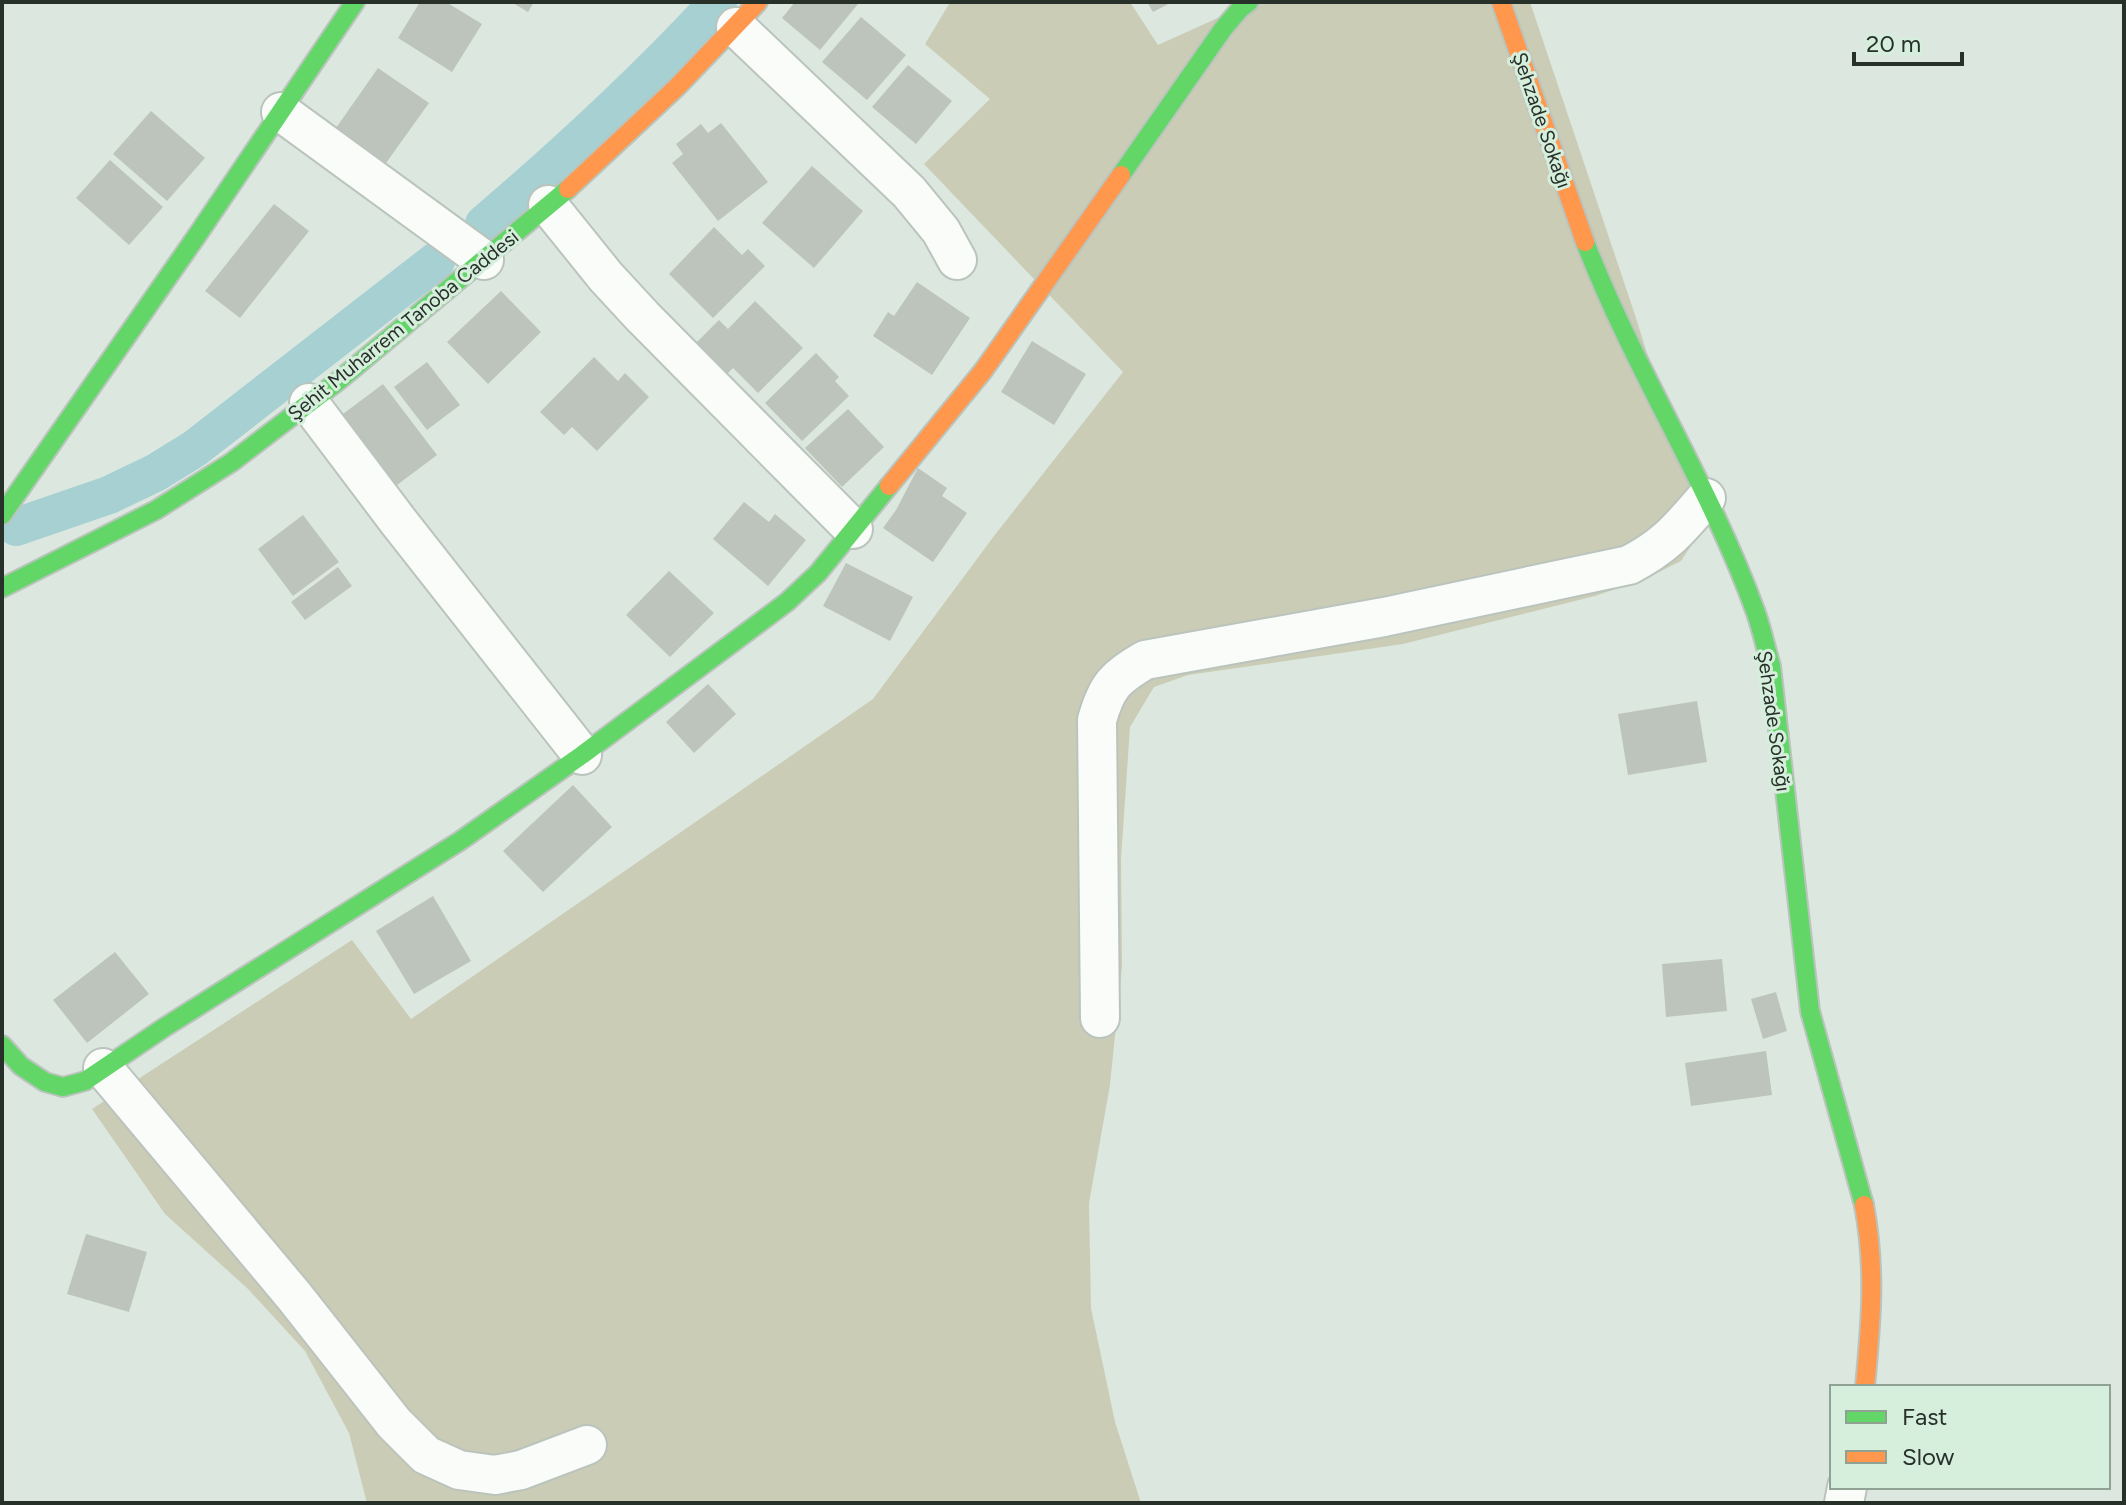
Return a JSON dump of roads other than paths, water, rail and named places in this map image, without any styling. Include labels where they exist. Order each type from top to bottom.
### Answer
[{"type":"street","points":[[2,515],[355,2]]},
{"type":"street","points":[[2,1045],[21,1066],[45,1082],[63,1087],[85,1081],[460,841],[582,755],[787,602],[818,573],[983,371],[1223,29],[1249,2]]},
{"type":"street","name":"Şehzade Sokağı","points":[[1501,2],[1600,281],[1737,564],[1771,666],[1810,1011],[1862,1195],[1869,1231],[1873,1275],[1872,1318],[1865,1385]]},
{"type":"street","points":[[747,14],[909,192],[941,231],[957,260]]},
{"type":"street","name":"Şehit Muharrem Tanoba Caddesi","points":[[2,588],[123,528],[205,481],[309,403],[548,205],[677,88],[747,14]]},
{"type":"street","points":[[281,112],[484,260]]},
{"type":"street","points":[[548,205],[643,317],[853,529]]},
{"type":"street","points":[[309,403],[582,755]]},
{"type":"street","points":[[1100,1018],[1097,720],[1104,696],[1120,675],[1145,660],[1384,617],[1629,565],[1654,552],[1676,533],[1706,498]]},
{"type":"street","points":[[103,1068],[247,1239],[394,1423],[426,1455],[459,1470],[495,1475],[521,1470],[587,1445]]},
{"type":"waterway","points":[[484,224],[604,116],[718,2]]},
{"type":"waterway","points":[[16,527],[109,495],[155,473],[194,449],[436,261]]}]
